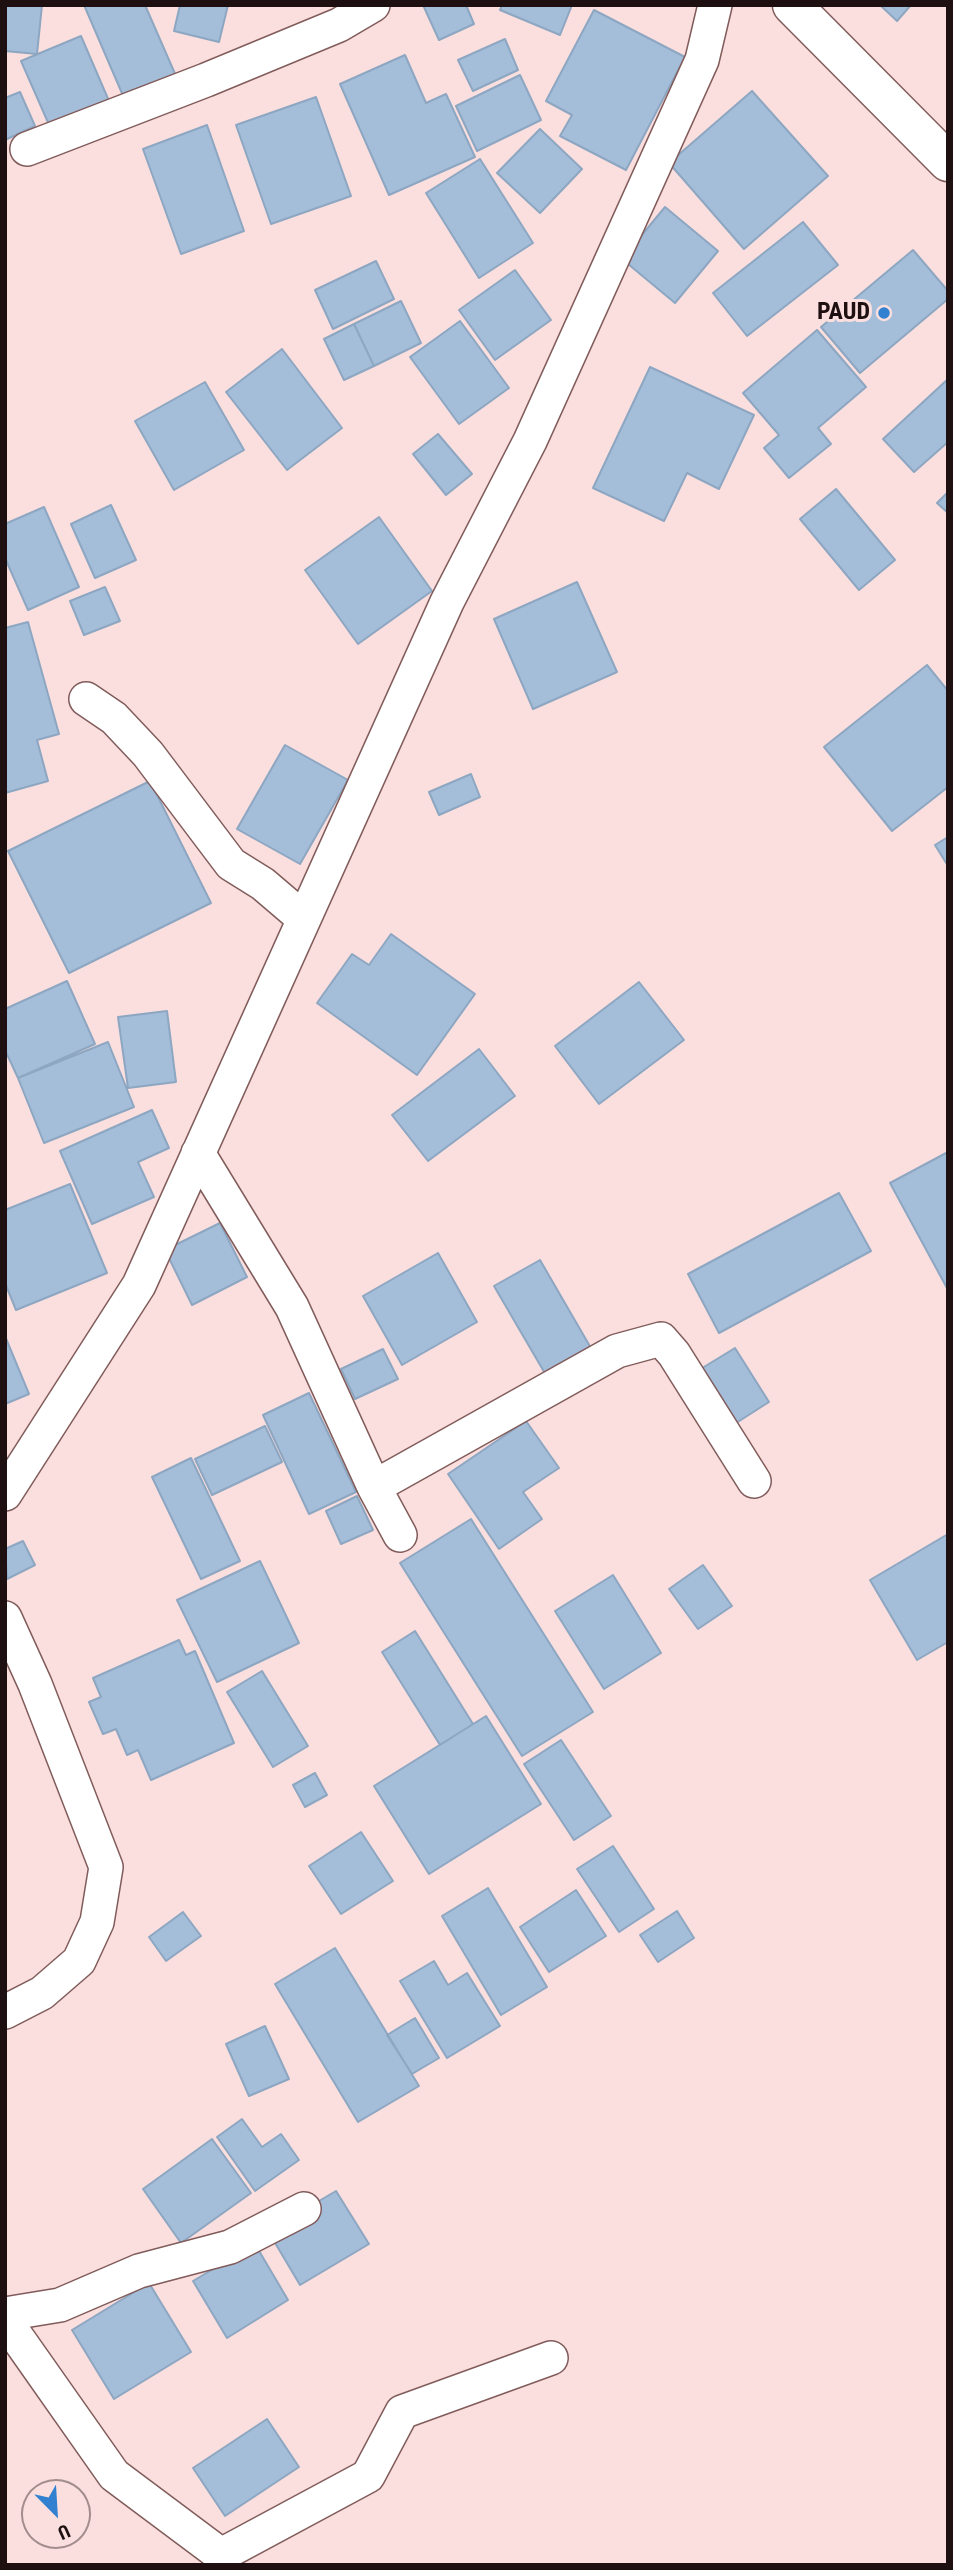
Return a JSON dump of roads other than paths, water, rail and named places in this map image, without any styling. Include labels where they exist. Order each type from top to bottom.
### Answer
[{"type":"main road","points":[[792,5],[948,162]]},
{"type":"street","points":[[27,149],[327,30],[373,5]]},
{"type":"street","points":[[5,1494],[139,1285],[447,602],[530,441],[702,60],[715,5]]},
{"type":"street","points":[[86,699],[114,718],[148,754],[231,864],[263,884],[304,919]]},
{"type":"street","points":[[198,1153],[292,1307],[374,1487],[400,1535]]},
{"type":"street","points":[[374,1487],[617,1351],[661,1339],[674,1354],[754,1481]]},
{"type":"street","points":[[5,1618],[106,1867],[97,1922],[79,1961],[42,1993],[5,2012]]},
{"type":"street","points":[[304,2209],[230,2247],[139,2271],[61,2305],[5,2317],[114,2475],[222,2556],[368,2476],[402,2412],[551,2358]]},
{"type":"place","name":"PAUD","points":[[884,313]]}]
